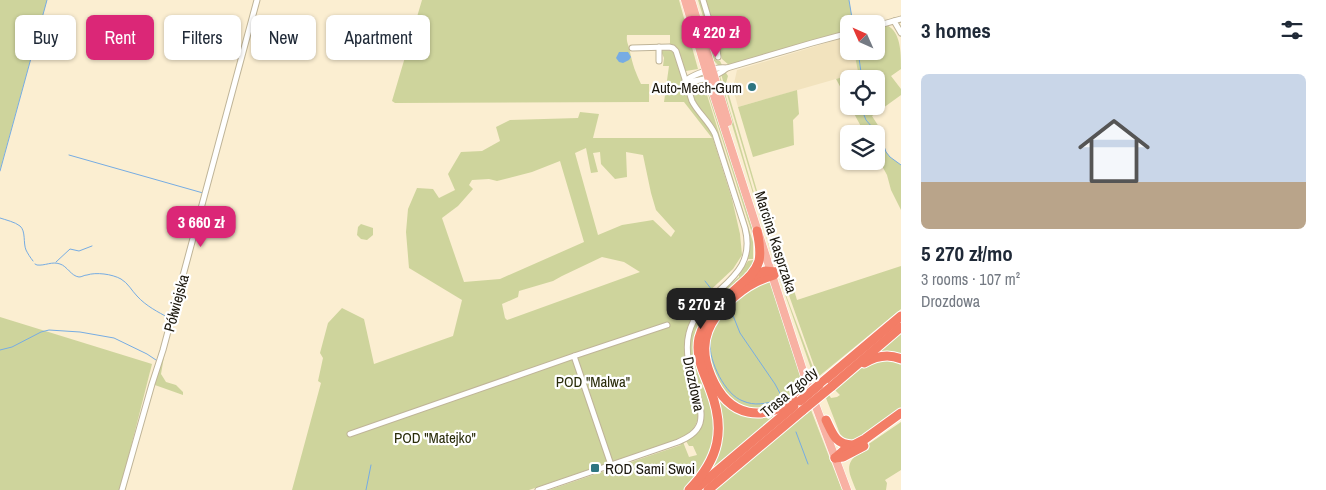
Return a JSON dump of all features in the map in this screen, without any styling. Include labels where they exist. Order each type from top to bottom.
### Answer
[{"type":"highway","points":[[749,278],[760,257],[758,231]]},
{"type":"highway","points":[[688,490],[701,476],[713,458],[719,431],[716,407],[700,362],[698,350],[701,331],[712,312],[749,278],[760,272],[773,273]]},
{"type":"highway","points":[[773,273],[752,284],[720,312],[709,329],[706,338],[706,362],[720,394],[739,409],[760,413],[800,403]]},
{"type":"highway","name":"Trasa Zgody","points":[[694,490],[800,403],[829,382],[901,316]]},
{"type":"highway","name":"Trasa Zgody","points":[[708,490],[819,385],[844,375],[901,327]]},
{"type":"highway","points":[[844,375],[875,357],[888,355],[901,359]]},
{"type":"highway","points":[[839,459],[901,413]]},
{"type":"highway","points":[[826,420],[837,440],[853,449]]},
{"type":"highway","points":[[853,449],[901,421]]},
{"type":"main road","name":"Marcina Kasprzaka","points":[[685,0],[710,73],[805,377],[839,459],[849,490]]},
{"type":"main road","name":"Marcina Kasprzaka","points":[[691,0],[710,73],[758,231],[826,420],[849,490]]},
{"type":"street","name":"Półwiejska","points":[[122,490],[166,341],[257,0]]},
{"type":"street","points":[[703,0],[718,57]]},
{"type":"street","points":[[885,24],[901,19]]},
{"type":"street","points":[[894,22],[901,33]]},
{"type":"street","points":[[632,48],[669,47],[675,49],[685,81],[710,73],[723,72],[727,68],[840,35]]},
{"type":"street","points":[[659,47],[659,61]]},
{"type":"street","name":"Drozdowa","points":[[538,490],[678,442],[691,435],[698,428],[701,420],[701,410],[688,355],[691,327],[702,307],[743,265],[748,241],[715,134],[709,123],[694,105],[685,81]]},
{"type":"street","points":[[350,434],[667,325]]},
{"type":"street","points":[[574,356],[611,465]]},
{"type":"shaded area","points":[[840,39],[840,60],[856,60],[858,70],[840,70],[840,78],[738,107],[733,88],[737,70]]},
{"type":"green space","points":[[0,0],[47,0],[43,15],[15,15],[15,60],[30,60],[0,170]]},
{"type":"green space","points":[[422,0],[679,0],[698,69],[683,70],[675,46],[669,45],[670,35],[627,35],[634,68],[641,84],[649,84],[649,102],[395,103],[392,101],[404,60],[430,60],[430,15],[418,15]]},
{"type":"green space","points":[[698,0],[701,0],[715,46],[713,52],[715,60],[720,61],[722,65],[718,65],[714,61]]},
{"type":"green space","points":[[705,0],[849,0],[852,15],[840,15],[840,34],[729,65],[722,59]]},
{"type":"green space","points":[[885,26],[892,28],[898,38],[901,69],[891,76],[901,89],[901,95],[885,107],[885,70],[858,70],[856,60],[885,60]]},
{"type":"green space","points":[[669,49],[675,52],[690,103],[711,132],[732,199],[740,234],[742,255],[733,269],[703,297],[690,315],[692,317],[685,348],[698,410],[698,417],[693,429],[679,439],[529,490],[292,490],[321,383],[318,381],[323,358],[320,353],[328,323],[342,308],[364,319],[374,364],[453,336],[462,300],[409,268],[406,232],[408,209],[417,188],[433,189],[439,198],[455,190],[448,174],[461,152],[482,151],[500,141],[496,127],[510,120],[578,118],[580,112],[599,114],[593,138],[712,138],[684,102],[664,102],[669,66],[663,66],[664,58],[661,51]],"holes":[[[586,148],[591,173],[598,172],[593,153],[600,152],[601,164],[615,179],[627,177],[626,152],[643,155],[656,210],[675,231],[671,237],[653,220],[622,225],[598,235],[575,153]],[[560,161],[584,242],[500,279],[464,282],[442,218],[458,206],[473,189],[469,185],[472,180],[489,179],[497,181],[532,172]],[[602,257],[624,262],[640,272],[507,320],[505,318],[502,304],[518,297],[519,291],[553,281]]]},
{"type":"green space","points":[[724,73],[728,76],[726,83],[728,92],[768,228],[721,74]]},
{"type":"green space","points":[[720,76],[773,259],[719,82]]},
{"type":"green space","points":[[840,78],[840,86],[836,79]]},
{"type":"green space","points":[[703,82],[753,242],[753,259],[748,259],[749,233],[717,134],[713,125],[697,106],[691,95],[692,85]]},
{"type":"green space","points":[[704,82],[706,83],[753,229],[757,258],[755,257],[751,230]]},
{"type":"green space","points":[[797,90],[799,114],[793,120],[794,145],[753,157],[738,107]]},
{"type":"green space","points":[[855,115],[873,115],[872,116],[878,125],[860,125]]},
{"type":"green space","points":[[885,149],[890,157],[901,165],[901,210],[891,190],[884,170]]},
{"type":"green space","points":[[361,224],[373,228],[373,235],[367,240],[361,239],[357,235],[358,227]]},
{"type":"green space","points":[[748,261],[756,261],[754,266],[702,322],[717,419],[710,457],[685,490],[549,490],[681,445],[680,443],[683,442],[689,457],[697,455],[693,446],[689,446],[686,441],[700,428],[704,415],[691,366],[689,352],[691,333],[700,313],[719,293],[739,277]]},
{"type":"green space","points":[[785,261],[797,300],[901,266],[901,309],[818,377],[780,270],[782,269],[782,263]]},
{"type":"green space","points":[[774,263],[817,378],[815,380]]},
{"type":"green space","points":[[760,275],[760,277],[726,302],[712,319],[704,337],[704,357],[707,371],[714,386],[727,404],[744,413],[754,415],[778,413],[705,476],[720,443],[721,416],[703,360],[702,340],[704,331],[715,312],[723,303],[740,288]]},
{"type":"green space","points":[[765,281],[772,283],[806,387],[788,402],[767,410],[747,409],[726,398],[709,364],[707,342],[718,317],[732,303]]},
{"type":"green space","points":[[0,317],[152,364],[120,490],[0,490]]},
{"type":"green space","points":[[901,333],[901,356],[875,354]]},
{"type":"green space","points":[[165,351],[161,374],[166,382],[176,385],[183,392],[183,395],[152,384]]},
{"type":"green space","points":[[886,358],[901,361],[901,410],[854,442],[844,438],[840,434],[826,398],[829,395],[831,398],[840,395],[835,390],[865,365]]},
{"type":"green space","points":[[811,410],[842,490],[713,490],[805,414]]},
{"type":"green space","points":[[901,422],[901,470],[885,480],[887,483],[886,490],[856,490],[849,467],[857,452]]},
{"type":"water","points":[[619,52],[628,52],[631,57],[623,63],[619,62],[616,58]]},
{"type":"waterway","points":[[0,171],[47,0]]},
{"type":"waterway","points":[[849,0],[852,15]]},
{"type":"waterway","points":[[859,60],[861,70]]},
{"type":"waterway","points":[[864,115],[872,127],[879,131],[886,152],[901,165]]},
{"type":"waterway","points":[[69,155],[203,193]]},
{"type":"waterway","points":[[0,218],[16,223],[22,228],[26,250],[33,261]]},
{"type":"waterway","points":[[56,262],[70,249],[79,251],[92,246]]},
{"type":"waterway","points":[[35,264],[60,264],[79,277],[91,274],[117,277],[126,283],[144,303],[169,317]]},
{"type":"waterway","points":[[705,281],[712,290]]},
{"type":"waterway","points":[[730,308],[740,333],[782,397]]},
{"type":"waterway","points":[[726,313],[715,326],[710,343],[712,359],[719,377],[730,392],[736,398],[743,401],[751,404],[760,404],[777,400]]},
{"type":"waterway","points":[[0,350],[12,347],[41,332],[49,330],[80,332],[114,338],[156,360]]},
{"type":"waterway","points":[[796,432],[808,464]]},
{"type":"waterway","points":[[366,490],[371,465]]},
{"type":"place","name":"Auto-Mech-Gum","points":[[752,87]]},
{"type":"place","name":"ROD Sami Swoi","points":[[595,468]]},
{"type":"park label","name":"POD \"Malwa\"","points":[[593,381]]},
{"type":"park label","name":"POD \"Matejko\"","points":[[435,437]]}]
